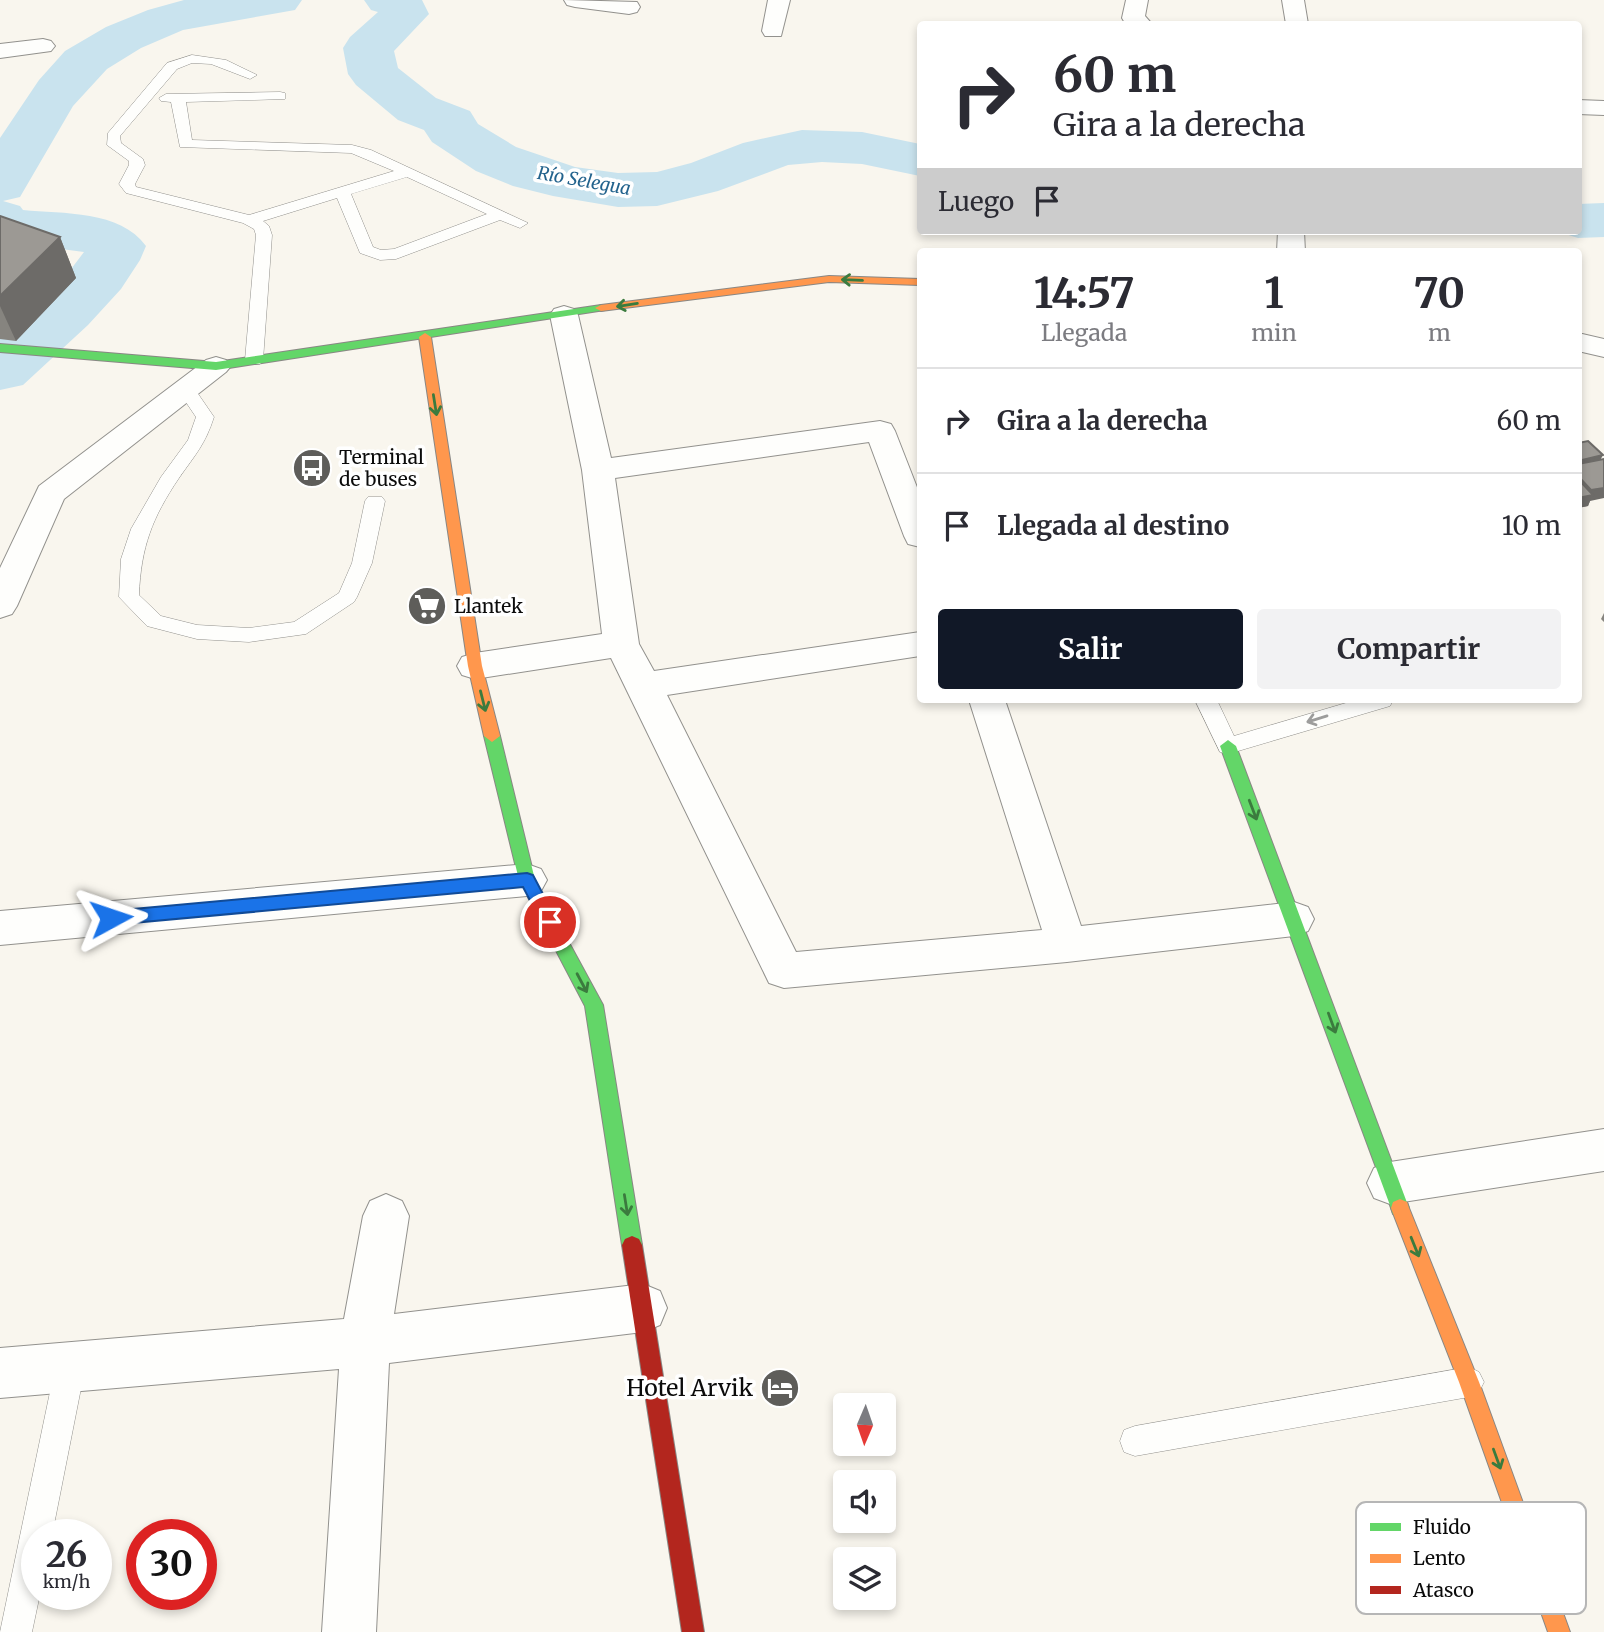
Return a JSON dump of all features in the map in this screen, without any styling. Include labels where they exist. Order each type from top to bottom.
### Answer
[{"type":"street","points":[[575,0],[629,7]]},
{"type":"street","points":[[774,32],[779,0]]},
{"type":"street","points":[[1137,0],[1133,18],[1137,21]]},
{"type":"street","points":[[1293,0],[1296,21]]},
{"type":"street","points":[[0,51],[43,46]]},
{"type":"street","points":[[1582,107],[1604,108]]},
{"type":"street","points":[[0,348],[216,366],[425,337],[677,297],[829,279],[917,282]]},
{"type":"street","points":[[564,315],[598,470],[621,644],[645,685],[784,971],[1067,945],[1294,919]]},
{"type":"street","points":[[425,337],[475,666],[527,880],[594,1006],[693,1632]]},
{"type":"street","points":[[1582,343],[1604,348]]},
{"type":"street","points":[[0,533],[216,366]]},
{"type":"street","points":[[598,470],[880,431],[917,528]]},
{"type":"street","points":[[0,606],[50,493]]},
{"type":"street","points":[[475,666],[621,644]]},
{"type":"street","points":[[645,685],[917,644]]},
{"type":"street","points":[[988,703],[1067,945]]},
{"type":"street","points":[[1228,746],[1390,1183],[1469,1382],[1512,1502]]},
{"type":"street","points":[[0,928],[527,880]]},
{"type":"street","points":[[1390,1183],[1604,1150]]},
{"type":"street","points":[[349,1632],[365,1342],[386,1216]]},
{"type":"street","points":[[0,1373],[365,1342],[643,1308]]},
{"type":"street","points":[[1553,1614],[1559,1632]]},
{"type":"lane","points":[[250,75],[220,61],[198,57],[184,60],[172,66],[113,136],[114,145],[136,159],[137,165],[127,184],[131,190],[249,220],[261,226],[264,235],[254,360]]},
{"type":"lane","points":[[145,98],[280,96]]},
{"type":"lane","points":[[178,98],[185,144],[269,144],[352,149],[520,223]]},
{"type":"lane","points":[[249,220],[408,172]]},
{"type":"lane","points":[[342,192],[366,250],[380,255],[396,254],[500,214]]},
{"type":"lane","points":[[186,389],[205,416],[201,429],[197,441],[170,477],[141,529],[131,559],[129,597],[154,621],[197,632],[248,635],[299,629],[347,597],[362,563],[375,501]]},
{"type":"lane","points":[[1207,703],[1228,746],[1372,703]]},
{"type":"lane","points":[[16,1632],[70,1368]]},
{"type":"lane","points":[[1135,1441],[1469,1382]]},
{"type":"building","points":[[0,216],[60,237],[0,296]]},
{"type":"building","points":[[1588,441],[1603,455],[1582,460],[1582,442]]},
{"type":"building","points":[[1604,459],[1604,488],[1591,490],[1582,480],[1582,463]]},
{"type":"building","points":[[1582,483],[1593,495],[1582,497]]},
{"type":"waterway","name":"Río Selegua","points":[[0,185],[47,106],[69,77],[89,58],[123,37],[165,20],[209,9],[278,0]]},
{"type":"waterway","name":"Río Selegua","points":[[388,0],[400,3],[404,14],[368,48],[374,74],[417,109],[451,122],[451,131],[479,149],[533,174],[596,188],[638,190],[684,183],[763,155],[802,146],[862,148],[917,159]]},
{"type":"waterway","name":"Río Selegua","points":[[0,218],[4,225],[100,236],[116,246],[110,260],[84,294],[0,371]]},
{"type":"waterway","name":"Río Selegua","points":[[1582,221],[1604,220]]},
{"type":"traffic: fast","points":[[0,348],[216,366],[601,308]]},
{"type":"traffic: fast","points":[[492,736],[527,880],[594,1005],[632,1245]]},
{"type":"traffic: fast","points":[[1228,746],[1400,1208]]},
{"type":"traffic: slow","points":[[601,308],[829,279],[917,282]]},
{"type":"traffic: slow","points":[[425,337],[475,666],[492,736]]},
{"type":"traffic: slow","points":[[1400,1208],[1469,1382],[1512,1502]]},
{"type":"traffic: slow","points":[[1553,1614],[1559,1632]]},
{"type":"traffic: jam","points":[[632,1245],[693,1632]]},
{"type":"place","name":"Terminal de buses","points":[[312,468]]},
{"type":"place","name":"Llantek","points":[[427,606]]},
{"type":"place","name":"Hotel Arvik","points":[[780,1388]]},
{"type":"route","points":[[111,918],[527,880],[550,922]]}]
